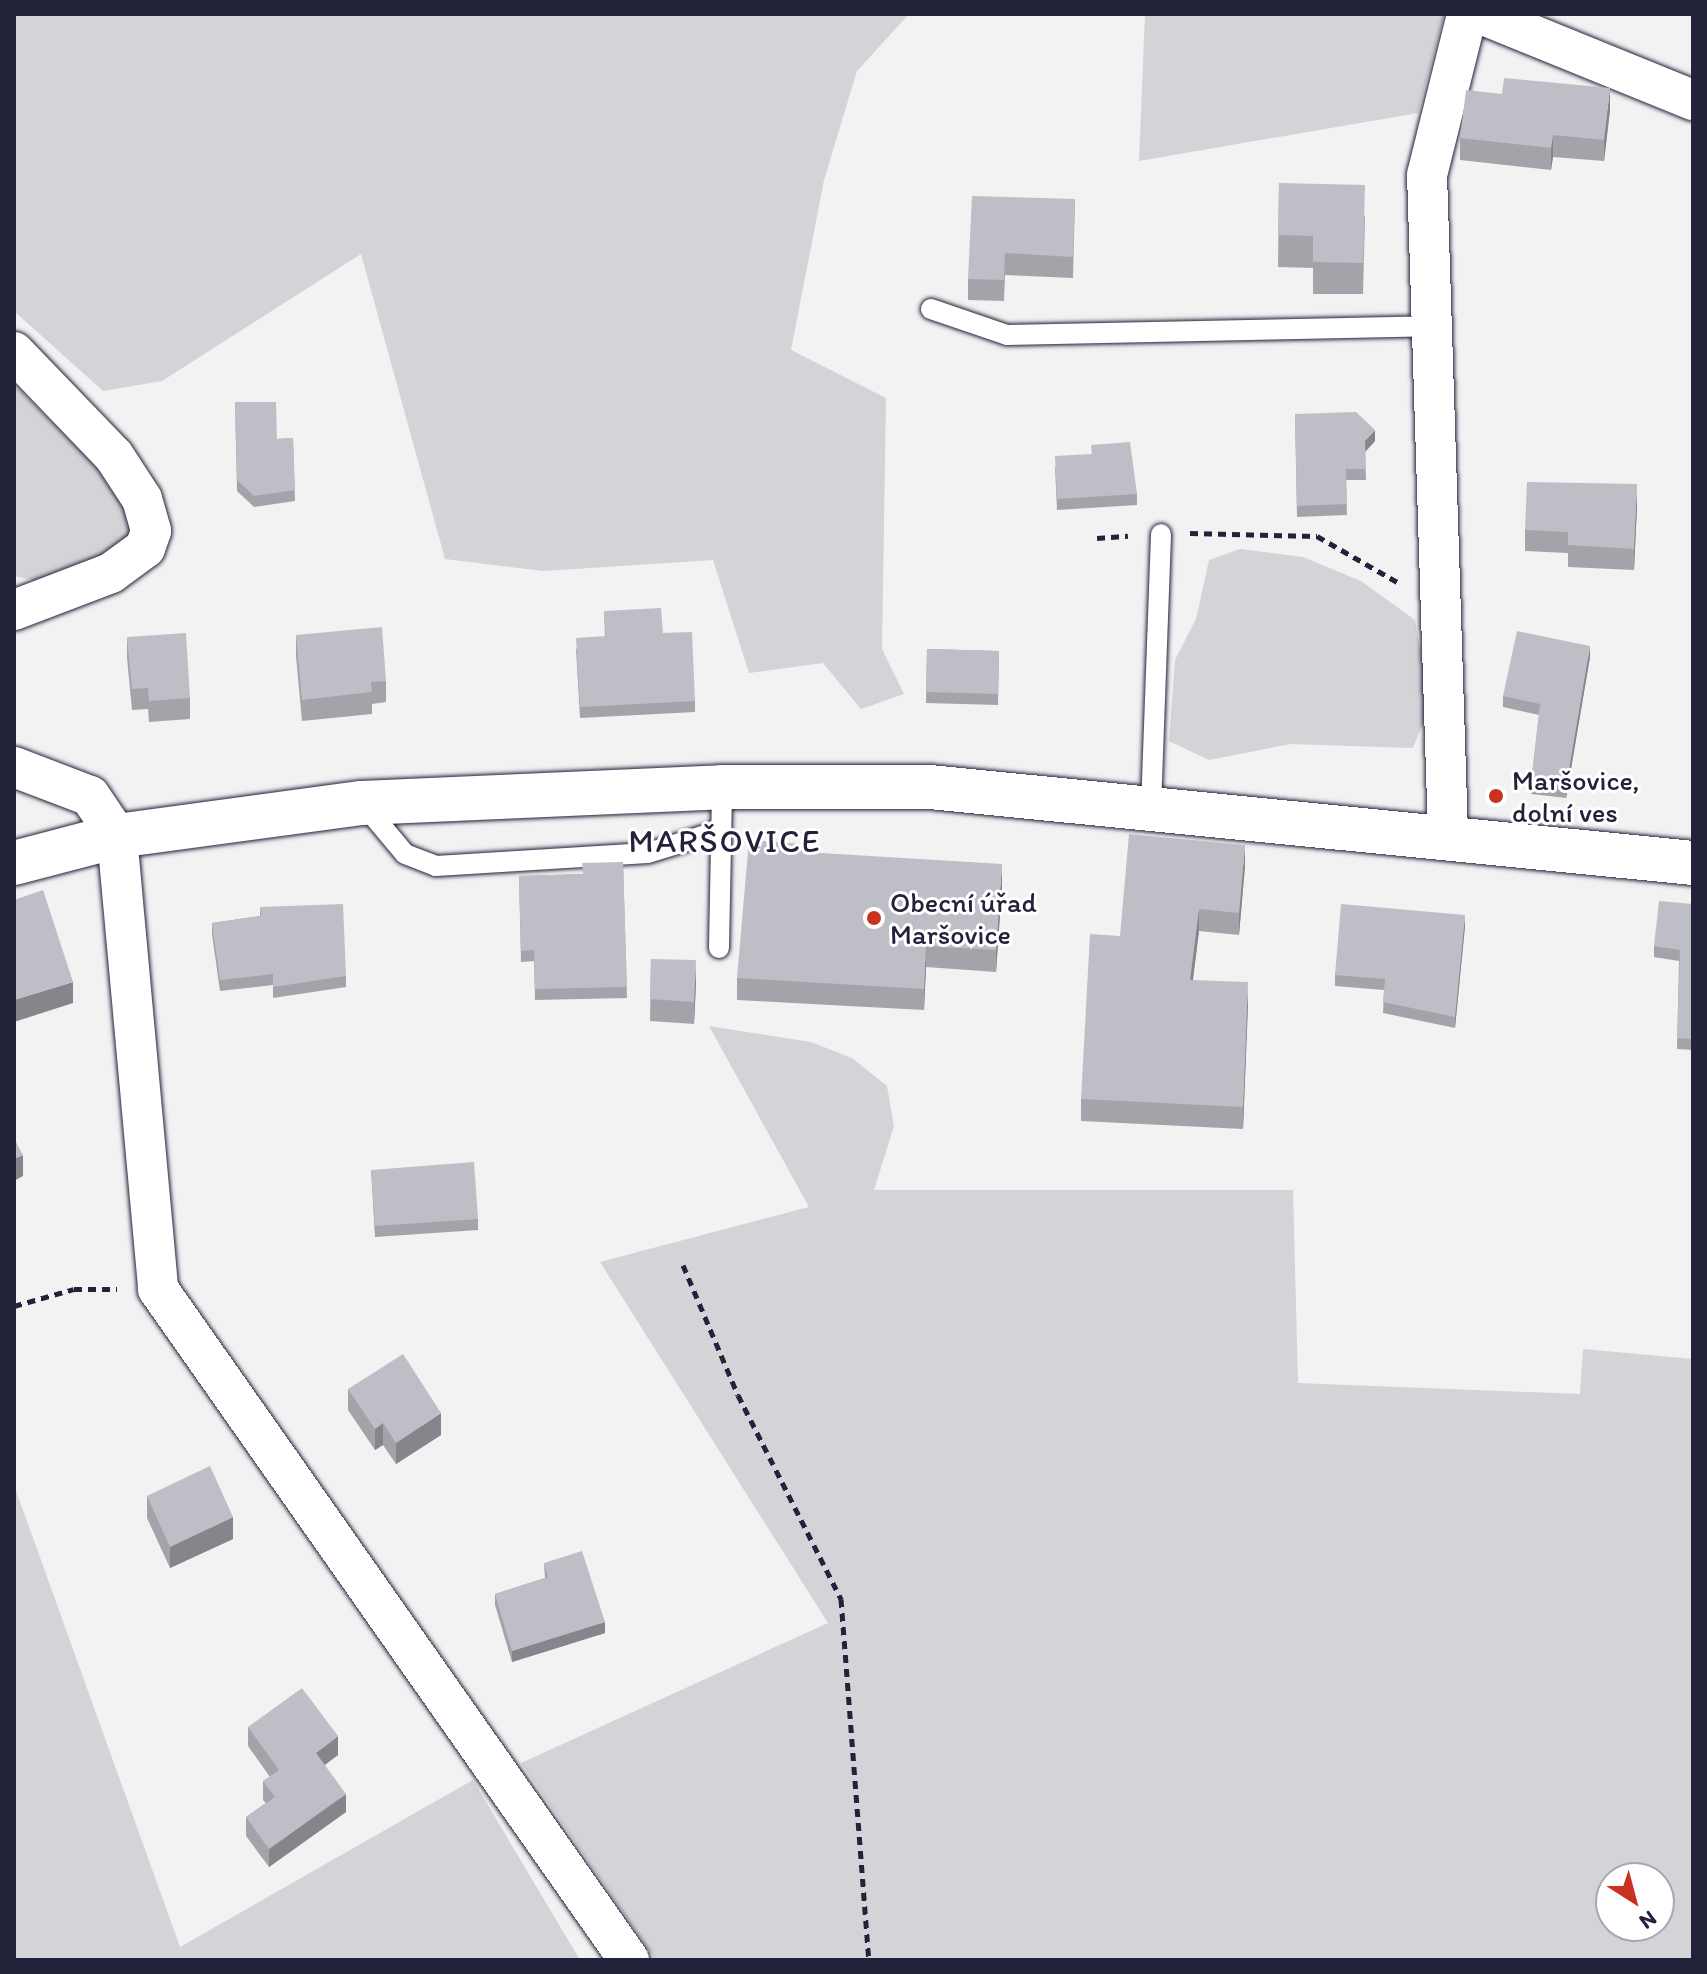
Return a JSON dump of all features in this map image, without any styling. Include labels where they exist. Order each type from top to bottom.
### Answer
[{"type":"main road","points":[[14,863],[117,836],[362,803],[722,787],[930,787],[1448,835],[1693,863]]},
{"type":"street","points":[[1448,835],[1438,621],[1427,175],[1467,14]]},
{"type":"street","points":[[1481,14],[1693,100]]},
{"type":"street","points":[[14,352],[114,456],[142,499],[151,531],[145,548],[111,573],[14,610]]},
{"type":"street","points":[[14,767],[90,796],[117,836],[158,1289],[629,1960]]},
{"type":"lane","points":[[931,309],[1007,335],[1431,326]]},
{"type":"lane","points":[[1151,808],[1161,534]]},
{"type":"lane","points":[[719,948],[722,787]]},
{"type":"lane","points":[[362,803],[405,854],[436,866],[648,853],[722,830]]},
{"type":"path","points":[[1097,538],[1161,534],[1317,536],[1392,577],[1438,621]]},
{"type":"path","points":[[683,1265],[738,1395],[841,1599],[869,1960]]},
{"type":"path","points":[[14,1306],[74,1289],[158,1289]]},
{"type":"shaded area","points":[[14,14],[909,14],[857,71],[824,180],[791,350],[886,398],[882,649],[904,694],[861,709],[823,663],[749,673],[713,560],[544,571],[445,559],[361,254],[162,381],[103,391],[14,311]]},
{"type":"shaded area","points":[[1145,14],[1444,14],[1418,113],[1139,161]]},
{"type":"shaded area","points":[[14,384],[99,470],[129,513],[129,539],[108,563],[46,583],[14,576]]},
{"type":"shaded area","points":[[1240,549],[1303,557],[1361,581],[1415,620],[1430,706],[1413,748],[1291,744],[1209,760],[1169,741],[1175,660],[1196,619],[1209,560]]},
{"type":"shaded area","points":[[709,1026],[811,1042],[852,1058],[887,1086],[894,1126],[874,1190],[1293,1190],[1298,1383],[1580,1394],[1583,1349],[1693,1359],[1693,1960],[656,1960],[521,1763],[828,1623],[600,1262],[809,1207]]},
{"type":"shaded area","points":[[14,1485],[180,1947],[473,1780],[580,1960],[14,1960]]},
{"type":"building","points":[[1504,78],[1610,88],[1604,140],[1553,135],[1551,148],[1460,138],[1466,90],[1502,94]]},
{"type":"building","points":[[1279,183],[1365,185],[1363,263],[1313,262],[1313,236],[1278,235]]},
{"type":"building","points":[[972,196],[1075,199],[1073,257],[1005,253],[1004,280],[968,279]]},
{"type":"building","points":[[235,402],[276,402],[277,439],[293,438],[295,490],[254,496],[237,480]]},
{"type":"building","points":[[1356,412],[1375,430],[1365,441],[1366,469],[1346,469],[1347,504],[1297,506],[1295,414]]},
{"type":"building","points":[[1130,442],[1137,494],[1057,499],[1055,456],[1092,454],[1091,445]]},
{"type":"building","points":[[1527,482],[1637,484],[1634,549],[1568,545],[1568,532],[1525,530]]},
{"type":"building","points":[[661,608],[663,633],[692,632],[695,701],[580,707],[576,638],[606,636],[604,611]]},
{"type":"building","points":[[382,627],[386,681],[371,682],[372,692],[302,700],[296,635]]},
{"type":"building","points":[[1517,631],[1590,646],[1566,787],[1531,783],[1540,704],[1503,696]]},
{"type":"building","points":[[186,633],[190,698],[149,701],[148,688],[132,689],[127,637]]},
{"type":"building","points":[[927,649],[999,651],[998,694],[926,692]]},
{"type":"building","points":[[1129,834],[1245,845],[1239,913],[1199,909],[1190,980],[1248,982],[1243,1107],[1081,1099],[1090,934],[1120,936]]},
{"type":"building","points":[[749,840],[803,844],[804,852],[1002,864],[996,950],[926,946],[924,989],[737,978]]},
{"type":"building","points":[[623,862],[627,987],[535,989],[534,950],[521,951],[519,876],[583,874],[582,863]]},
{"type":"building","points":[[43,890],[73,982],[14,1000],[14,900]]},
{"type":"building","points":[[1659,901],[1693,904],[1693,1039],[1677,1038],[1680,950],[1654,946]]},
{"type":"building","points":[[343,904],[346,976],[273,987],[273,974],[220,980],[212,923],[261,916],[260,907]]},
{"type":"building","points":[[1341,904],[1465,915],[1455,1017],[1383,1002],[1385,979],[1335,975]]},
{"type":"building","points":[[651,959],[696,960],[694,1002],[650,999]]},
{"type":"building","points":[[14,1138],[23,1155],[14,1159]]},
{"type":"building","points":[[474,1162],[478,1219],[375,1226],[371,1170]]},
{"type":"building","points":[[403,1354],[441,1413],[396,1443],[383,1423],[375,1429],[348,1389]]},
{"type":"building","points":[[210,1466],[233,1517],[170,1547],[147,1496]]},
{"type":"building","points":[[582,1551],[605,1622],[512,1651],[495,1594],[548,1577],[544,1563]]},
{"type":"building","points":[[302,1688],[338,1736],[316,1753],[346,1794],[269,1849],[246,1817],[275,1797],[263,1781],[279,1770],[248,1727]]},
{"type":"place","name":"Maršovice, dolní ves","points":[[1496,796]]},
{"type":"place","name":"Obecní úřad Maršovice","points":[[874,918]]},
{"type":"district","name":"MARŠOVICE","points":[[725,841]]}]
